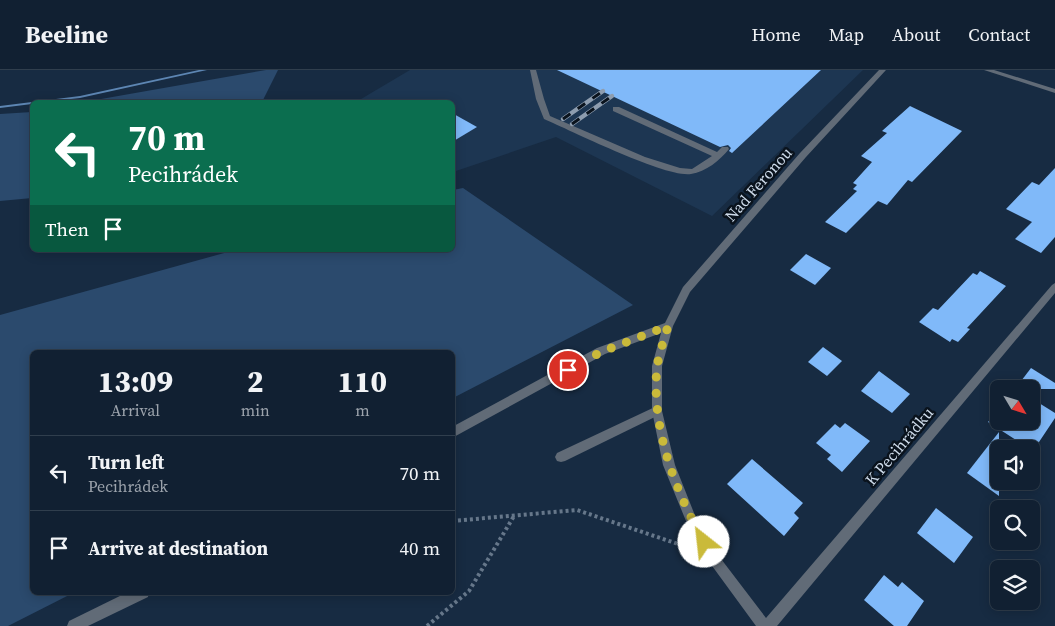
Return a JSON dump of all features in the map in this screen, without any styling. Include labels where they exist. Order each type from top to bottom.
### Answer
[{"type":"street","points":[[533,70],[540,99],[547,117],[661,166],[688,172],[703,167],[725,150]]},
{"type":"street","name":"Nad Feronou","points":[[766,626],[711,555],[690,517],[669,465],[657,410],[657,366],[668,326],[686,290],[803,155],[883,70]]},
{"type":"street","points":[[987,70],[1055,91]]},
{"type":"street","points":[[616,109],[718,156]]},
{"type":"street","name":"K Pecihrádku","points":[[766,626],[1055,287]]},
{"type":"street","points":[[455,431],[601,352],[668,326]]},
{"type":"street","points":[[561,457],[657,410]]},
{"type":"street","points":[[74,626],[136,595]]},
{"type":"path","points":[[455,521],[577,510],[711,555]]},
{"type":"path","points":[[426,626],[469,591],[514,516]]},
{"type":"shaded area","points":[[266,70],[278,70],[263,100],[95,100]]},
{"type":"shaded area","points":[[410,70],[863,70],[712,216],[556,137],[455,171],[455,100],[359,100]]},
{"type":"shaded area","points":[[30,112],[30,198],[0,201],[0,114]]},
{"type":"shaded area","points":[[463,188],[633,305],[455,397],[455,350],[30,350],[30,595],[69,595],[8,626],[0,626],[0,315],[228,252],[455,252],[455,190]]},
{"type":"building","points":[[557,70],[821,70],[732,153],[729,151],[731,148],[728,145],[720,147]]},
{"type":"building","points":[[910,106],[962,131],[912,182],[908,180],[887,205],[878,201],[846,233],[825,222],[857,191],[853,189],[857,185],[853,183],[872,162],[861,156],[887,133],[882,131]]},
{"type":"building","points":[[455,115],[477,127],[455,140]]},
{"type":"building","points":[[1055,168],[1055,237],[1041,253],[1015,239],[1032,222],[1006,209],[1032,182],[1039,185]]},
{"type":"building","points":[[806,254],[831,268],[815,285],[790,270]]},
{"type":"building","points":[[980,271],[1006,286],[967,328],[970,329],[958,342],[952,339],[950,342],[919,322],[933,308],[938,310],[973,273],[977,275]]},
{"type":"building","points":[[823,347],[842,361],[827,376],[808,362]]},
{"type":"building","points":[[1031,368],[1055,383],[1055,389],[1040,389],[1040,380],[1022,380]]},
{"type":"building","points":[[879,371],[910,394],[892,413],[861,391]]},
{"type":"building","points":[[1040,404],[1055,413],[1055,418],[1040,440],[1016,440],[1000,430],[1040,430]]},
{"type":"building","points":[[845,423],[870,441],[842,472],[827,459],[831,455],[816,443],[835,424],[840,428]]},
{"type":"building","points":[[999,432],[999,440],[993,440]]},
{"type":"building","points":[[990,444],[990,490],[967,473]]},
{"type":"building","points":[[752,459],[803,503],[794,513],[799,518],[784,536],[727,484]]},
{"type":"building","points":[[991,490],[999,490],[999,496]]},
{"type":"building","points":[[936,508],[973,537],[954,563],[917,533]]},
{"type":"building","points":[[884,575],[898,587],[902,582],[924,601],[907,626],[894,626],[864,600]]},
{"type":"waterway","points":[[53,100],[80,97],[205,70]]},
{"type":"waterway","points":[[0,107],[30,103]]},
{"type":"railway","points":[[563,119],[603,91]]},
{"type":"railway","points":[[572,124],[612,96]]},
{"type":"route","points":[[568,370],[601,352],[668,326],[657,366],[657,410],[669,465],[690,517],[704,542]]}]
